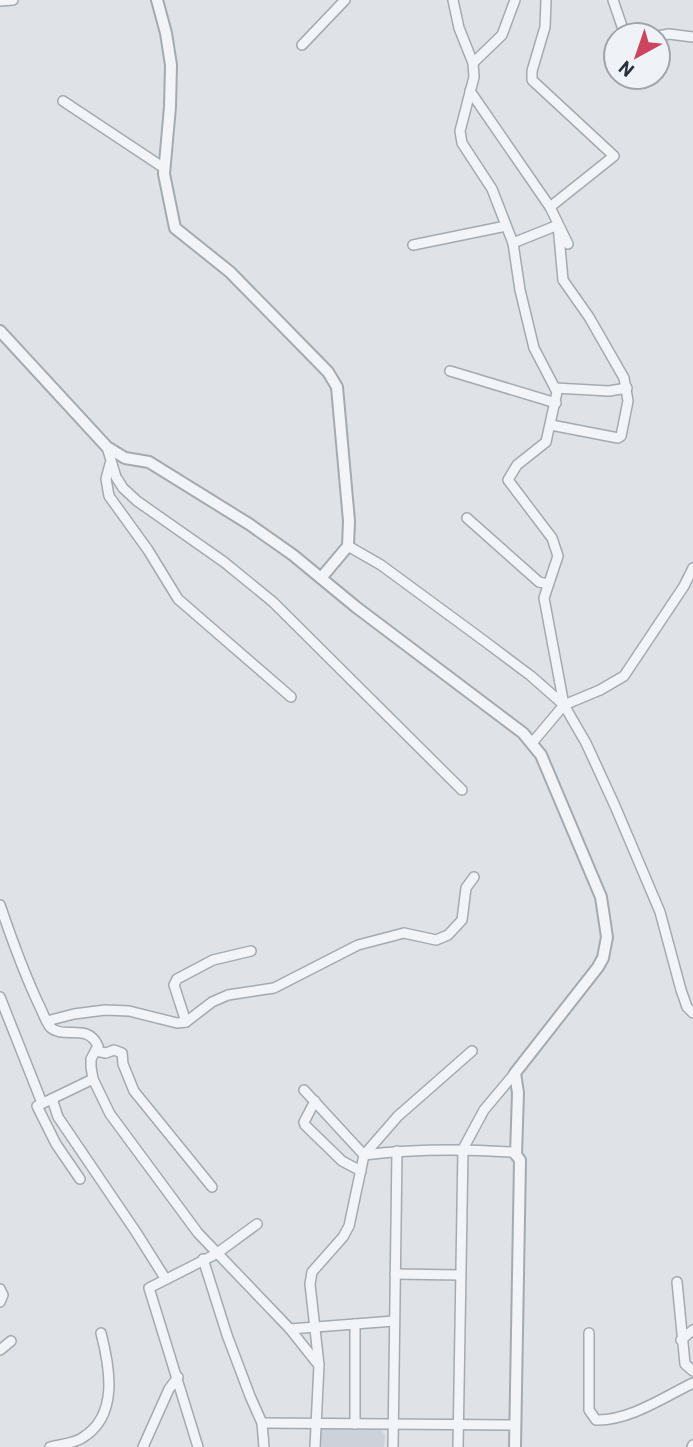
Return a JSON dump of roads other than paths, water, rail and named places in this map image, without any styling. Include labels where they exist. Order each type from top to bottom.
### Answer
[{"type":"street","points":[[0,1],[13,0]]},
{"type":"street","points":[[157,0],[171,65],[164,168],[174,223],[179,233],[230,272],[328,372],[337,387],[349,521],[348,546],[321,578]]},
{"type":"street","points":[[302,45],[345,0]]},
{"type":"street","points":[[453,0],[459,28],[473,63],[474,77],[460,131],[462,143],[492,189],[513,243],[520,290],[534,348],[555,388],[556,403],[542,447],[517,465],[508,480],[552,538],[558,556],[544,598],[564,705],[597,768],[660,912],[681,990],[687,1007],[693,1013]]},
{"type":"street","points":[[473,63],[502,35],[515,0]]},
{"type":"street","points":[[545,0],[545,26],[532,71],[532,80],[614,156],[550,207]]},
{"type":"street","points":[[613,0],[620,21]]},
{"type":"street","points":[[672,34],[693,37]]},
{"type":"street","points":[[470,91],[550,207],[568,244]]},
{"type":"street","points":[[63,101],[164,168]]},
{"type":"street","points":[[513,243],[558,225]]},
{"type":"street","points":[[551,425],[618,438],[621,436],[628,401],[621,370],[564,280],[558,225]]},
{"type":"street","points":[[413,245],[506,226]]},
{"type":"street","points":[[0,331],[107,447],[125,458],[149,462],[249,524],[499,713],[532,743],[541,755],[601,897],[607,937],[603,958],[484,1110],[463,1149],[458,1447]]},
{"type":"street","points":[[450,371],[556,403]]},
{"type":"street","points":[[555,388],[609,391],[627,388]]},
{"type":"street","points":[[107,447],[123,488],[137,501],[224,562],[273,602],[462,790]]},
{"type":"street","points":[[111,463],[106,479],[109,496],[148,550],[178,599],[291,697]]},
{"type":"street","points":[[467,518],[539,582],[548,584]]},
{"type":"street","points":[[348,546],[381,565],[483,640],[564,705]]},
{"type":"street","points":[[532,743],[564,705],[600,690],[624,676],[684,586],[693,568]]},
{"type":"street","points":[[47,1021],[105,1010],[129,1011],[177,1023],[186,1022],[212,1002],[274,988],[358,945],[404,933],[436,940],[454,929],[462,920],[466,888],[474,877]]},
{"type":"street","points":[[0,905],[28,983],[51,1028],[88,1034],[96,1041],[98,1046],[91,1067],[93,1079],[110,1114],[216,1254],[290,1329],[319,1365]]},
{"type":"street","points":[[186,1022],[174,985],[177,979],[213,960],[251,951]]},
{"type":"street","points":[[0,997],[42,1103]]},
{"type":"street","points":[[96,1051],[106,1053],[114,1050],[122,1053],[123,1064],[134,1091],[212,1187]]},
{"type":"street","points":[[315,1447],[319,1365],[310,1284],[312,1272],[344,1237],[349,1226],[365,1155],[398,1116],[472,1051]]},
{"type":"street","points":[[515,1073],[518,1093],[516,1155]]},
{"type":"street","points":[[80,1179],[55,1144],[37,1106],[93,1079]]},
{"type":"street","points":[[304,1090],[365,1155]]},
{"type":"street","points":[[52,1099],[58,1117],[165,1278]]},
{"type":"street","points":[[315,1101],[304,1124],[342,1161],[361,1171]]},
{"type":"street","points":[[365,1155],[463,1149],[511,1152],[520,1160],[515,1447]]},
{"type":"street","points":[[393,1447],[397,1151]]},
{"type":"street","points":[[198,1447],[149,1288],[216,1254],[257,1223]]},
{"type":"street","points":[[203,1259],[241,1372],[262,1423],[264,1447]]},
{"type":"street","points":[[395,1275],[460,1275]]},
{"type":"street","points":[[677,1282],[685,1364],[693,1370]]},
{"type":"street","points":[[0,1289],[3,1296],[0,1302]]},
{"type":"street","points":[[290,1329],[394,1321]]},
{"type":"street","points":[[355,1324],[355,1423]]},
{"type":"street","points":[[681,1340],[693,1330]]},
{"type":"street","points":[[50,1447],[79,1440],[95,1429],[102,1417],[107,1403],[109,1364],[101,1333]]},
{"type":"street","points":[[589,1333],[589,1410],[596,1420],[632,1412],[693,1383]]},
{"type":"street","points":[[0,1350],[11,1341]]},
{"type":"street","points":[[143,1447],[169,1389],[178,1377]]},
{"type":"street","points":[[262,1423],[515,1425]]}]
